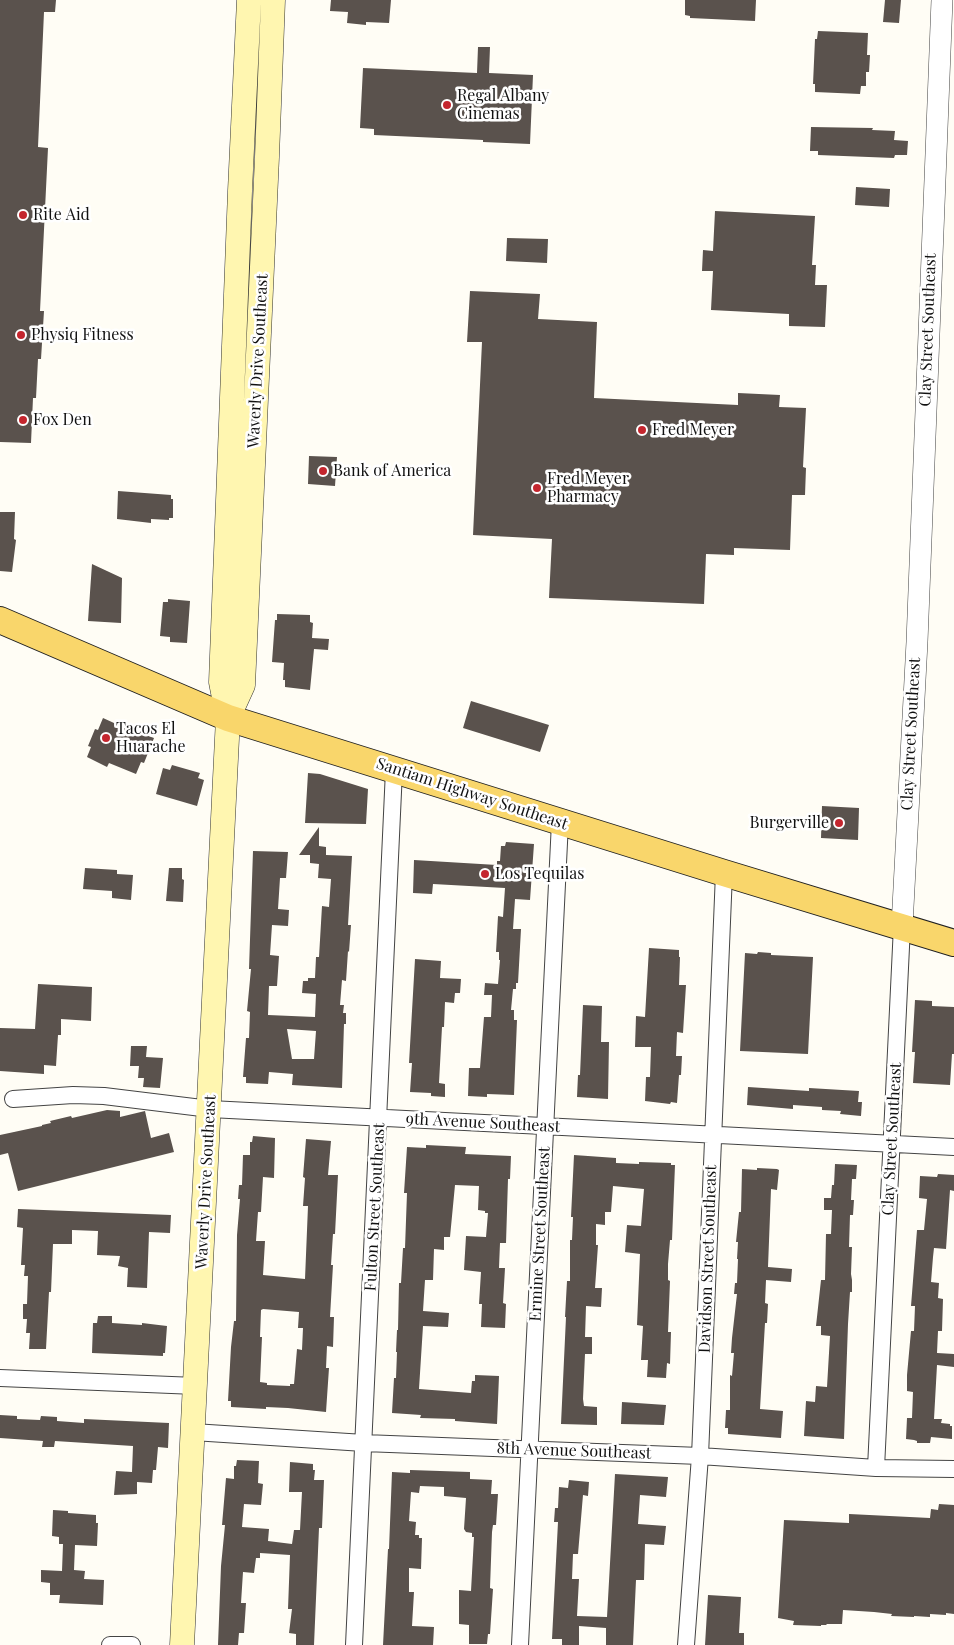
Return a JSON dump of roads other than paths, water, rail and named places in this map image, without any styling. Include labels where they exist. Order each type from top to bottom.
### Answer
[{"type":"main road","name":"Waverly Drive Southeast","points":[[182,1645],[228,718],[221,682],[249,0]]},
{"type":"main road","name":"Waverly Drive Southeast","points":[[228,718],[243,685],[268,157],[273,0]]},
{"type":"main road","points":[[247,39],[259,56],[259,143],[268,157]]},
{"type":"main road","points":[[236,294],[246,305],[243,387],[256,405]]},
{"type":"main road","points":[[233,397],[245,418],[243,497],[252,507]]},
{"type":"main road","name":"Santiam Highway Southeast","points":[[0,620],[228,718],[724,874],[954,943]]},
{"type":"street","name":"Clay Street Southeast","points":[[876,1468],[917,642],[942,0]]},
{"type":"street","name":"Fulton Street Southeast","points":[[354,1645],[394,770]]},
{"type":"street","name":"Ermine Street Southeast","points":[[520,1645],[560,822]]},
{"type":"street","name":"Davidson Street Southeast","points":[[686,1645],[700,1456],[724,874]]},
{"type":"street","name":"9th Avenue Southeast","points":[[12,1098],[73,1095],[104,1096],[210,1109],[954,1147]]},
{"type":"street","points":[[0,1378],[196,1386]]},
{"type":"street","name":"8th Avenue Southeast","points":[[193,1432],[364,1443],[700,1456],[876,1468],[954,1469]]},
{"type":"street","points":[[110,1645],[132,1645]]},
{"type":"place","name":"Regal Albany Cinemas","points":[[447,105]]},
{"type":"place","name":"Rite Aid","points":[[23,215]]},
{"type":"place","name":"Physiq Fitness","points":[[21,335]]},
{"type":"place","name":"Fox Den","points":[[23,420]]},
{"type":"place","name":"Fred Meyer","points":[[642,430]]},
{"type":"place","name":"Bank of America","points":[[323,471]]},
{"type":"place","name":"Fred Meyer Pharmacy","points":[[537,488]]},
{"type":"place","name":"Tacos El Huarache","points":[[106,738]]},
{"type":"place","name":"Burgerville","points":[[839,823]]},
{"type":"place","name":"Los Tequilas","points":[[485,874]]}]
